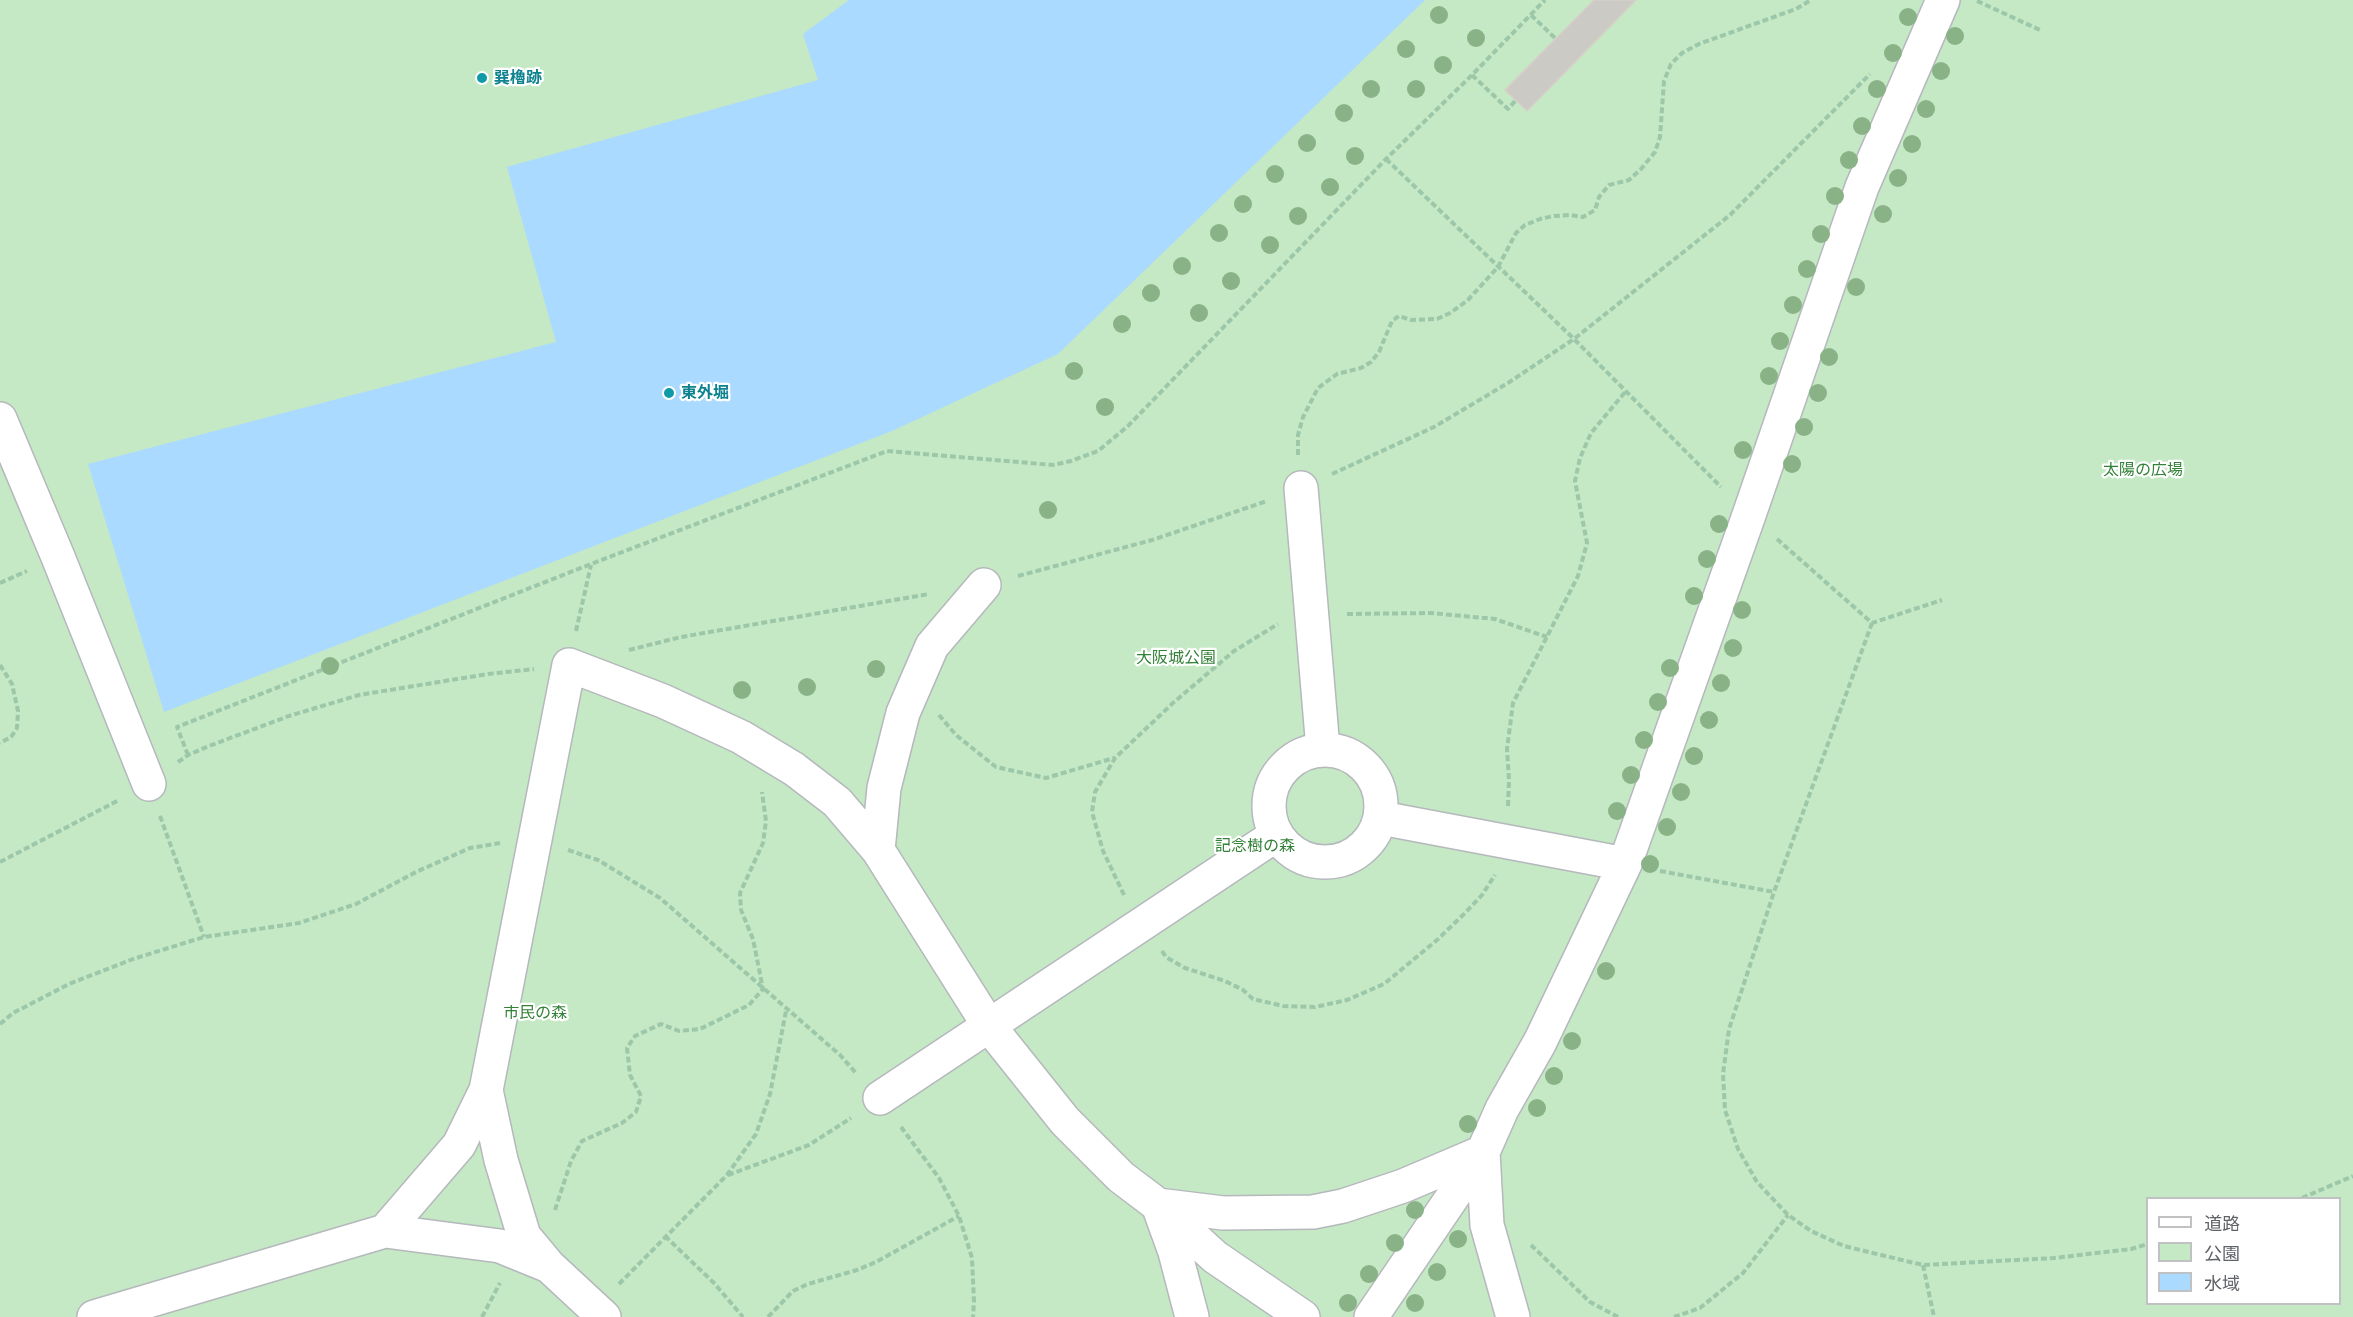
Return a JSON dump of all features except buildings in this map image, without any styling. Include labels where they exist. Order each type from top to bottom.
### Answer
[{"type":"street","points":[[1371,1317],[1483,1152],[1502,1109],[1540,1042],[1626,864],[1862,187],[1943,0]]},
{"type":"street","points":[[0,419],[58,557],[148,784]]},
{"type":"street","points":[[1301,488],[1323,749]]},
{"type":"street","points":[[878,850],[884,788],[903,713],[932,646],[984,585]]},
{"type":"street","points":[[385,1231],[459,1145],[486,1090],[569,665],[663,701],[750,742],[794,769],[837,802],[878,850],[989,1026],[1065,1121],[1121,1177],[1158,1205],[1215,1257],[1303,1317]]},
{"type":"street","points":[[1323,749],[1348,754],[1369,769],[1380,792],[1381,818],[1372,838],[1356,854],[1334,862],[1312,861],[1292,851],[1276,835],[1269,813],[1271,789],[1282,769],[1300,755],[1323,749]]},
{"type":"street","points":[[1381,818],[1626,864]]},
{"type":"street","points":[[880,1098],[1276,835]]},
{"type":"street","points":[[486,1090],[501,1160],[524,1236],[549,1266],[599,1313]]},
{"type":"street","points":[[1158,1205],[1223,1213],[1313,1212],[1343,1206],[1403,1186],[1483,1152]]},
{"type":"street","points":[[1483,1152],[1487,1224],[1513,1317]]},
{"type":"street","points":[[1158,1205],[1175,1252],[1191,1317]]},
{"type":"street","points":[[94,1317],[385,1231],[500,1246],[549,1266]]},
{"type":"path","points":[[188,755],[177,727],[591,564],[887,452],[1053,465],[1098,451],[1128,426],[1386,159],[1545,0]]},
{"type":"path","points":[[1301,488],[1298,435],[1303,417],[1318,388],[1337,374],[1361,368],[1371,362],[1379,352],[1392,321],[1399,316],[1423,320],[1437,319],[1467,301],[1498,267],[1516,233],[1525,225],[1554,216],[1583,217],[1595,210],[1599,197],[1609,185],[1629,180],[1641,169],[1655,152],[1660,136],[1664,81],[1671,64],[1682,53],[1699,44],[1796,9],[1811,0]]},
{"type":"path","points":[[1976,0],[2040,30]]},
{"type":"path","points":[[1531,15],[1556,39]]},
{"type":"path","points":[[625,651],[681,637],[984,585],[1152,540],[1301,488],[1434,427],[1508,383],[1574,339],[1730,215],[1875,69],[1867,88]]},
{"type":"path","points":[[1472,75],[1508,109],[1516,100]]},
{"type":"path","points":[[1386,159],[1574,339],[1749,515],[1872,623]]},
{"type":"path","points":[[1547,637],[1495,619],[1431,613],[1312,615],[1291,618],[1271,627],[1234,651],[1115,758],[1095,792],[1092,812],[1103,850],[1127,901],[1166,957],[1185,968],[1225,981],[1243,990],[1253,999],[1283,1006],[1315,1007],[1347,1000],[1384,984],[1482,895],[1496,874],[1506,841],[1509,780],[1507,749],[1513,703],[1547,637],[1578,576],[1587,543],[1575,481],[1580,459],[1591,433],[1626,391]]},
{"type":"path","points":[[1722,487],[1726,476]]},
{"type":"path","points":[[0,862],[148,784],[188,755],[289,716],[359,695],[488,674],[569,665],[591,564]]},
{"type":"path","points":[[1872,623],[1942,600]]},
{"type":"path","points":[[1872,623],[1774,892],[1729,1029],[1723,1074],[1725,1110],[1738,1149],[1757,1182],[1788,1215],[1811,1230],[1844,1246],[1923,1265],[2054,1258],[2131,1249],[2146,1245]]},
{"type":"path","points":[[0,665],[12,684],[18,711],[17,728],[10,737],[0,743]]},
{"type":"path","points":[[915,686],[956,735],[996,767],[1046,778],[1115,758]]},
{"type":"path","points":[[750,742],[766,821],[763,843],[740,893],[741,910],[753,939],[763,989]]},
{"type":"path","points":[[148,784],[204,937]]},
{"type":"path","points":[[0,1024],[13,1013],[69,984],[133,959],[204,937],[299,923],[356,904],[416,872],[470,848],[535,838],[598,860],[660,898],[840,1055],[880,1098],[939,1178],[959,1216],[972,1258],[973,1317]]},
{"type":"path","points":[[1626,864],[1774,892]]},
{"type":"path","points":[[524,1236],[552,1221],[571,1161],[582,1141],[622,1123],[636,1112],[640,1096],[630,1075],[627,1048],[635,1036],[661,1024],[679,1031],[700,1029],[748,1005],[763,989]]},
{"type":"path","points":[[599,1313],[665,1236],[727,1175],[756,1134],[770,1094],[787,1010]]},
{"type":"path","points":[[727,1175],[809,1145],[880,1098]]},
{"type":"path","points":[[2304,1197],[2353,1176]]},
{"type":"path","points":[[1674,1317],[1700,1308],[1743,1274],[1788,1215]]},
{"type":"path","points":[[768,1317],[793,1291],[876,1262],[959,1216]]},
{"type":"path","points":[[665,1236],[714,1283],[742,1317]]},
{"type":"path","points":[[1527,1240],[1539,1255],[1590,1302],[1618,1317]]},
{"type":"path","points":[[1923,1265],[1934,1317]]},
{"type":"green space","name":"大阪城公園","points":[[0,0],[2353,0],[2353,1317],[0,1317]]},
{"type":"water","name":"東外堀","points":[[849,0],[1425,0],[1058,354],[892,431],[164,712],[88,464],[556,342],[507,167],[818,80],[803,34]]},
{"type":"place","name":"巽櫓跡","points":[[482,78]]},
{"type":"place","name":"東外堀","points":[[669,393]]},
{"type":"park label","name":"太陽の広場","points":[[2143,470]]},
{"type":"park label","name":"記念樹の森","points":[[1255,846]]},
{"type":"park label","name":"市民の森","points":[[535,1013]]}]
